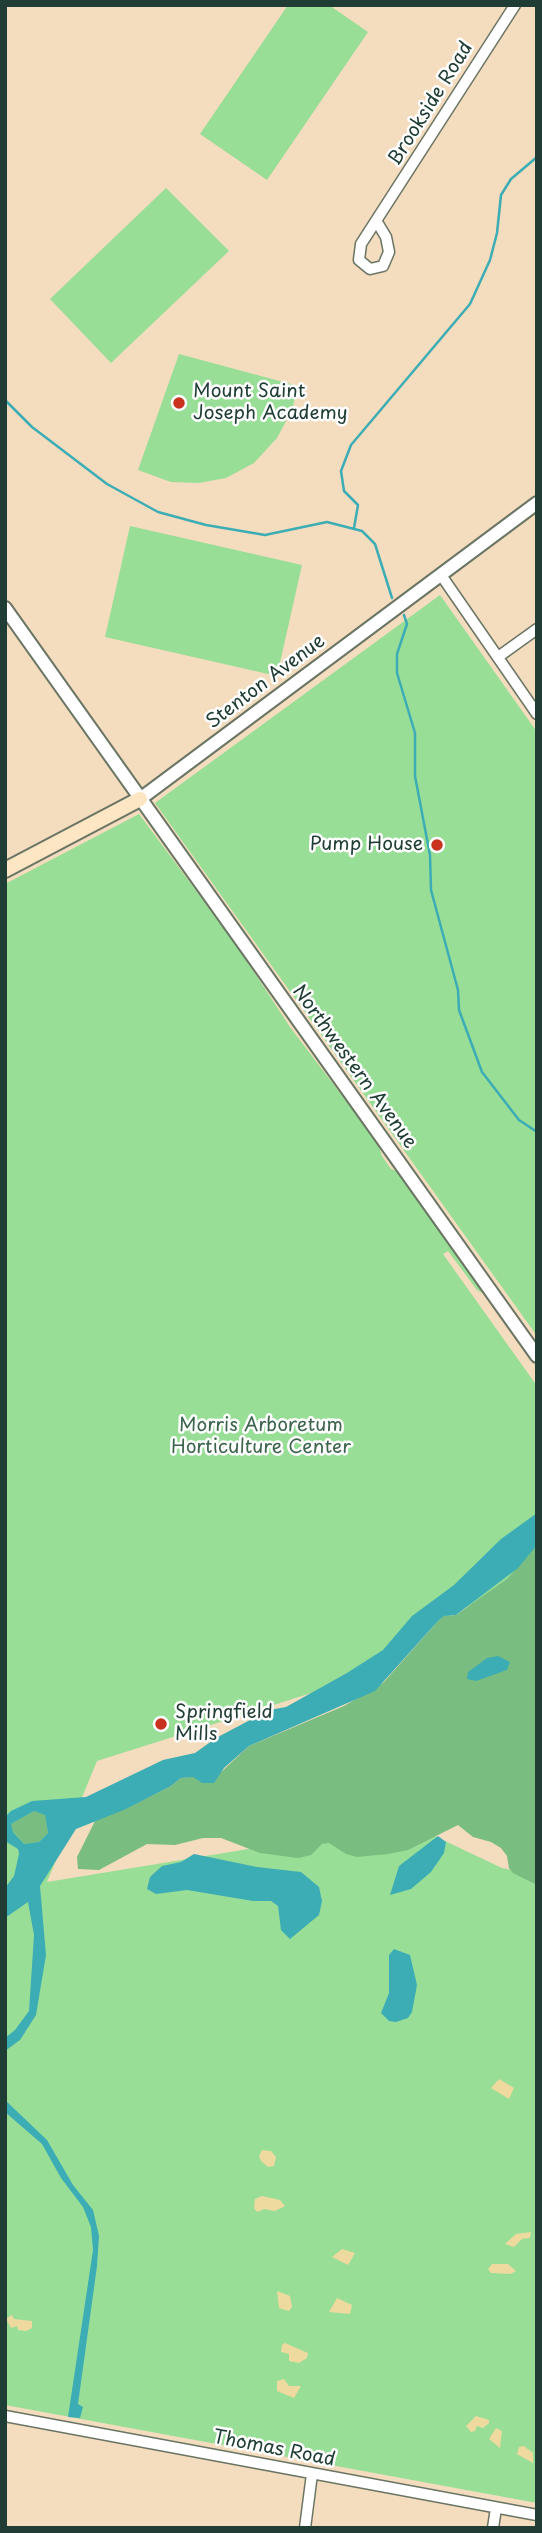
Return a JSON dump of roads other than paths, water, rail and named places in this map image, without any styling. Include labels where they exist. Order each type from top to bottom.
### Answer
[{"type":"main road","name":"Stenton Avenue","points":[[5,870],[140,799]]},
{"type":"street","name":"Brookside Road","points":[[377,222],[389,252],[383,266],[370,269],[359,261],[359,253],[377,222],[514,5]]},
{"type":"street","name":"Stenton Avenue","points":[[140,799],[537,503]]},
{"type":"street","points":[[441,575],[537,714]]},
{"type":"street","name":"Northwestern Avenue","points":[[5,608],[537,1356]]},
{"type":"street","points":[[498,657],[537,629]]},
{"type":"street","name":"Thomas Road","points":[[5,2416],[537,2515]]},
{"type":"street","points":[[305,2528],[312,2474]]},
{"type":"street","points":[[493,2528],[496,2508]]},
{"type":"water","points":[[537,1513],[537,1545],[518,1568],[456,1615],[444,1616],[438,1621],[375,1691],[249,1746],[224,1768],[214,1783],[202,1783],[193,1777],[181,1778],[126,1809],[76,1829],[40,1886],[46,1955],[36,2015],[20,2040],[5,2051],[5,2038],[15,2030],[29,2011],[34,1935],[28,1902],[5,1918],[5,1888],[14,1876],[19,1854],[18,1849],[5,1841],[5,1817],[11,1811],[32,1801],[86,1797],[163,1760],[195,1753],[216,1738],[269,1710],[286,1707],[347,1673],[383,1650],[412,1616],[454,1585],[501,1539]],"holes":[[[34,1811],[45,1815],[48,1833],[39,1842],[24,1844],[13,1832],[11,1824]]]},
{"type":"water","points":[[498,1656],[510,1662],[507,1670],[476,1681],[467,1679],[468,1672],[487,1658]]},
{"type":"water","points":[[438,1836],[446,1842],[444,1853],[431,1872],[411,1889],[390,1895],[399,1866]]},
{"type":"water","points":[[194,1854],[257,1867],[301,1872],[319,1887],[322,1901],[319,1915],[290,1939],[281,1930],[278,1906],[271,1901],[253,1901],[187,1890],[156,1894],[147,1889],[150,1877],[162,1866],[181,1862]]},
{"type":"water","points":[[394,1949],[410,1955],[417,1985],[412,2012],[408,2018],[396,2022],[389,2021],[381,2013],[389,1993],[389,1955]]},
{"type":"water","points":[[5,2100],[47,2140],[73,2185],[93,2210],[99,2236],[78,2404],[83,2407],[80,2418],[68,2417],[93,2250],[91,2227],[83,2207],[61,2178],[42,2144],[5,2112]]},
{"type":"waterway","points":[[354,528],[358,505],[344,491],[341,471],[351,445],[470,304],[490,260],[497,233],[501,195],[511,179],[537,157]]},
{"type":"waterway","points":[[5,400],[32,427],[107,484],[158,512],[206,525],[265,535],[327,522],[362,531],[375,544],[392,598]]},
{"type":"waterway","points":[[404,615],[407,624],[397,654],[397,673],[415,733],[415,776],[430,855],[431,890],[458,990],[459,1010],[482,1072],[519,1120],[537,1132]]},
{"type":"place","name":"Mount Saint Joseph Academy","points":[[179,403]]},
{"type":"place","name":"Pump House","points":[[437,845]]},
{"type":"place","name":"Springfield Mills","points":[[161,1724]]},
{"type":"park label","name":"Morris Arboretum Horticulture Center","points":[[261,1437]]}]
